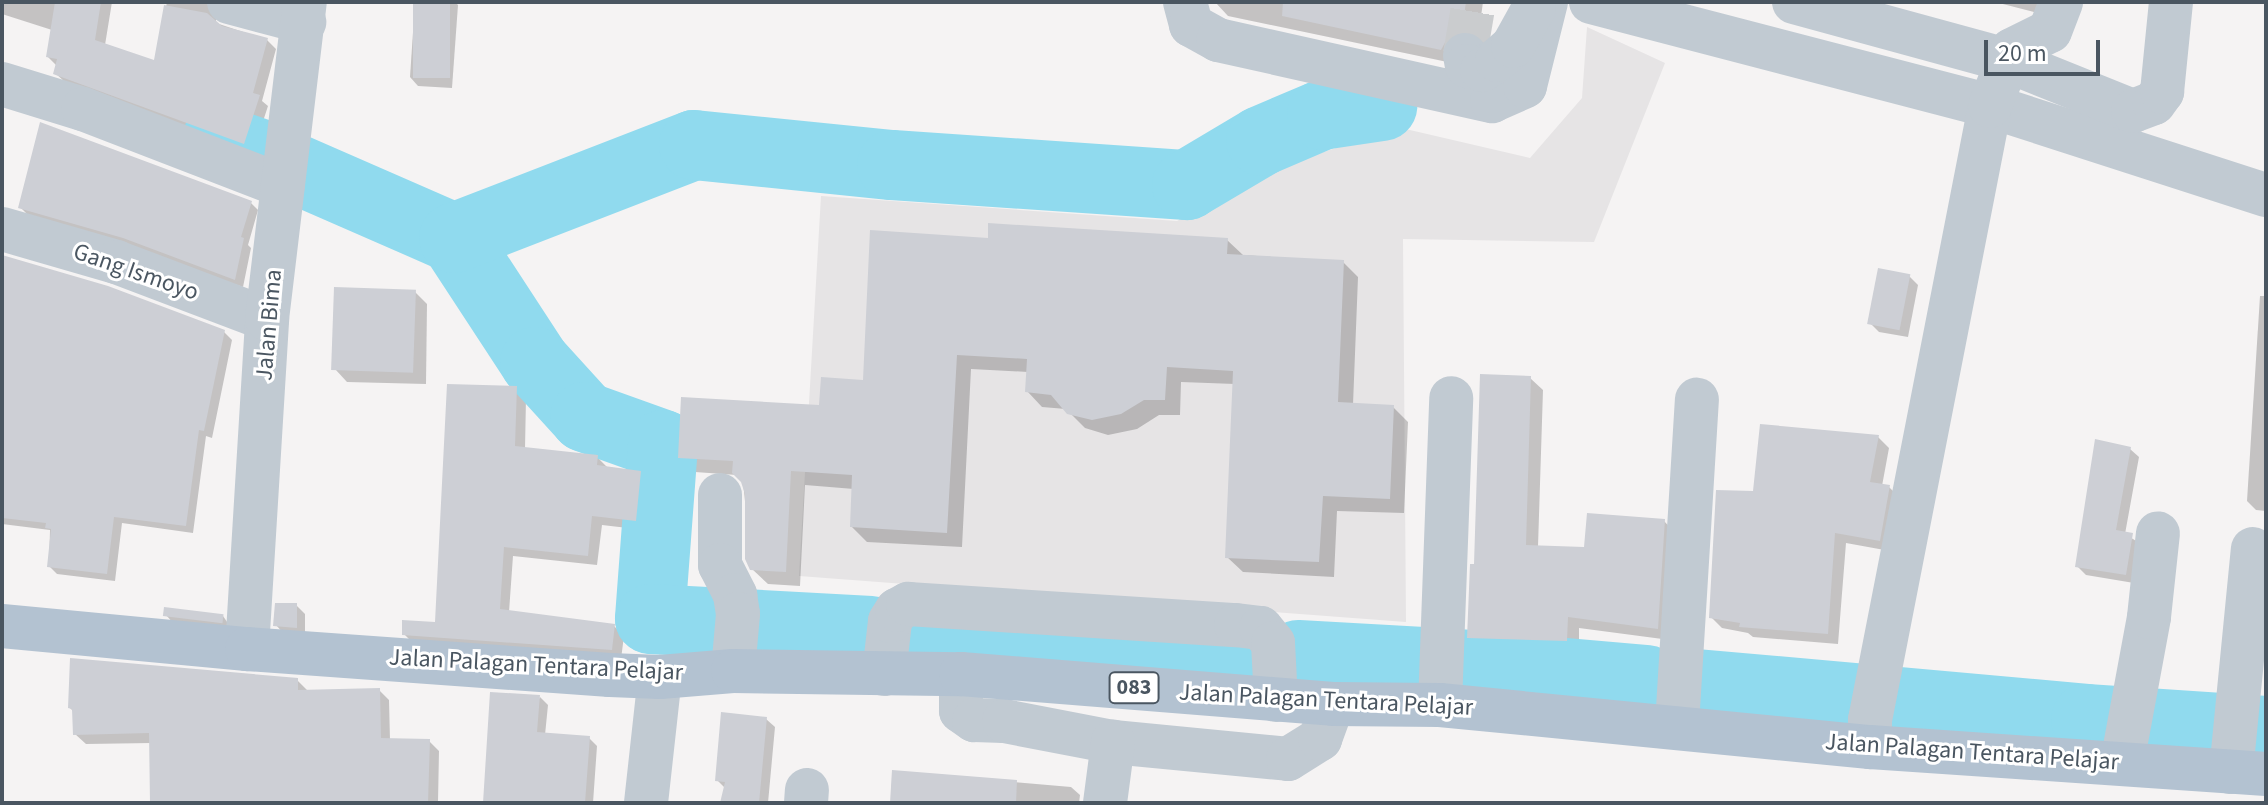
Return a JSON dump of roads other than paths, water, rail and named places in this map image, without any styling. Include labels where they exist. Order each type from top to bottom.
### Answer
[{"type":"main road","name":"Jalan Palagan Tentara Pelajar","points":[[2,626],[247,649],[660,677],[735,643],[884,674],[961,674],[1276,700],[1440,705],[1677,725],[1872,720],[2243,766]]},
{"type":"street","points":[[229,2],[305,12]]},
{"type":"street","points":[[1185,2],[1191,25],[1218,40],[1492,101],[1525,86],[1546,2]]},
{"type":"street","points":[[1465,55],[1467,66],[1482,70],[1497,60],[1513,46],[1537,2]]},
{"type":"street","points":[[1591,2],[1990,106],[2266,195]]},
{"type":"street","points":[[1794,2],[2006,60],[2133,111],[2154,103],[2162,92],[2171,2]]},
{"type":"street","points":[[1872,720],[1990,106],[2006,60],[2018,45],[2036,41],[2050,31],[2061,2]]},
{"type":"street","name":"Jalan Bima","points":[[247,649],[267,319],[305,12]]},
{"type":"street","points":[[2,84],[284,174]]},
{"type":"street","name":"Gang Ismoyo","points":[[2,229],[116,262],[267,319]]},
{"type":"street","points":[[1440,705],[1451,398]]},
{"type":"street","points":[[1677,725],[1697,400]]},
{"type":"street","points":[[720,495],[720,565],[735,595],[735,643]]},
{"type":"street","points":[[2124,749],[2149,617],[2158,533]]},
{"type":"street","points":[[2243,766],[2240,692],[2253,549]]},
{"type":"street","points":[[884,674],[890,621],[897,610],[908,604],[1236,625],[1261,628],[1273,643],[1276,700]]},
{"type":"street","points":[[961,674],[961,711],[974,720],[1004,721],[1113,742],[1288,759],[1320,739],[1333,704]]},
{"type":"street","points":[[646,803],[660,677]]},
{"type":"street","points":[[1105,803],[1113,742]]},
{"type":"waterway","points":[[454,238],[694,145],[892,165],[1187,185],[1261,141],[1322,115],[1382,106]]},
{"type":"waterway","points":[[217,139],[266,156],[454,238],[535,362],[585,417],[663,445],[650,619],[871,631]]},
{"type":"waterway","points":[[913,633],[1255,653]]},
{"type":"waterway","points":[[1298,655],[1423,662]]},
{"type":"waterway","points":[[1460,664],[1647,680]]},
{"type":"waterway","points":[[1697,684],[2086,719],[2266,731]]},
{"type":"tunnel","points":[[1465,55],[1474,2]]}]
